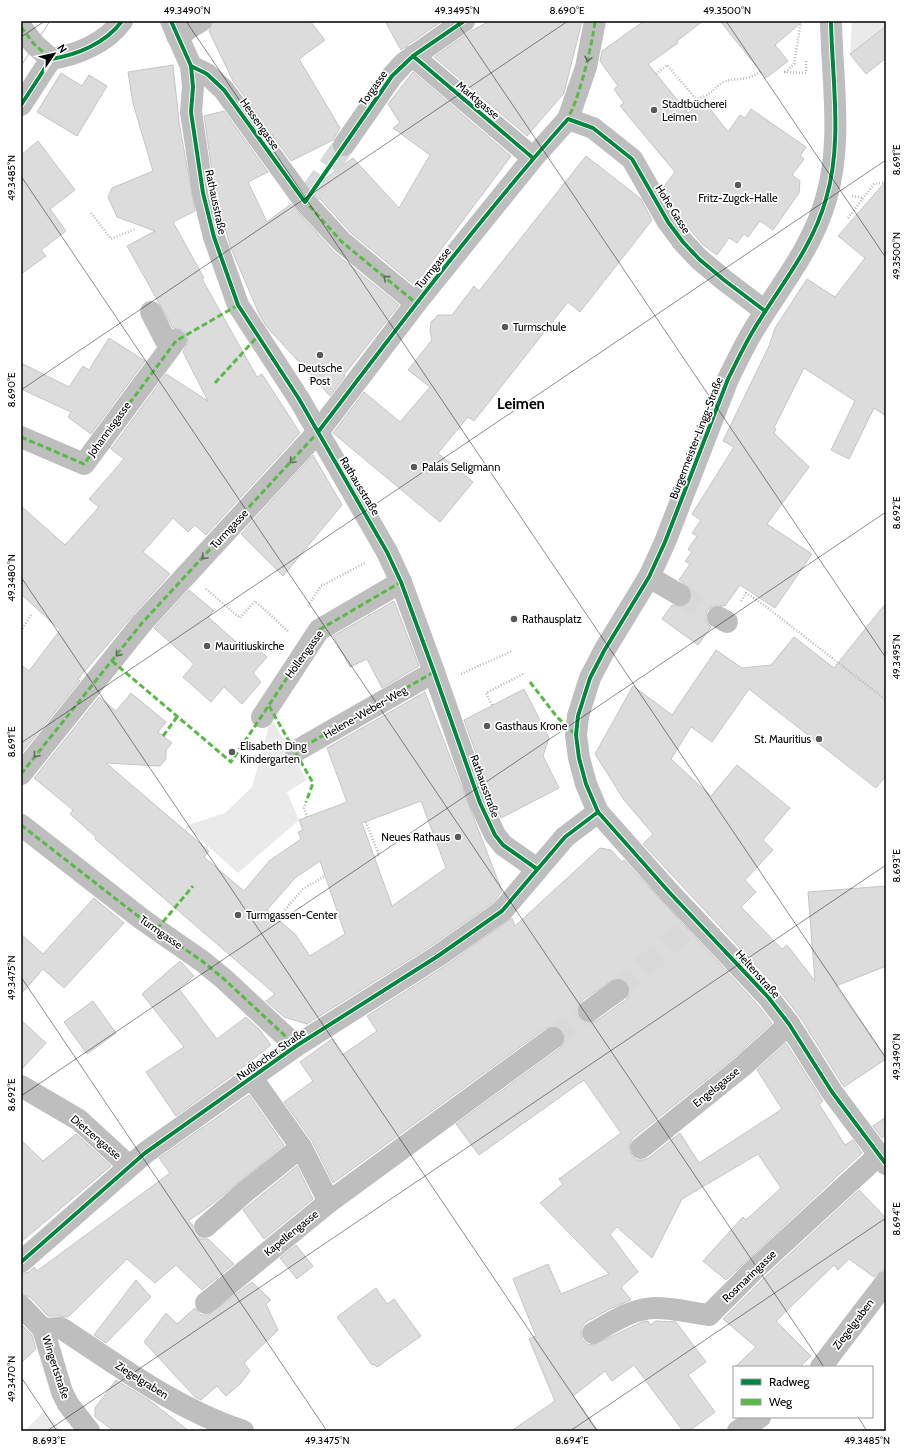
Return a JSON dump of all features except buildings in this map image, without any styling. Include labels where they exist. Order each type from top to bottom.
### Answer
[{"type":"street","points":[[21,105],[51,59],[67,56],[95,45],[116,30],[122,21]]},
{"type":"street","points":[[174,28],[201,21]]},
{"type":"street","name":"Torgasse","points":[[344,145],[392,76],[413,56],[464,21]]},
{"type":"street","name":"Turmgasse","points":[[21,774],[142,623],[318,432],[416,303],[533,158],[568,119],[586,67],[595,21]]},
{"type":"street","name":"Bürgermeister-Lingg-Straße","points":[[598,812],[586,784],[579,758],[576,735],[578,716],[590,678],[604,651],[649,577],[670,531],[728,379],[740,354],[765,311],[803,254],[819,219],[828,191],[835,150],[831,21]]},
{"type":"street","points":[[21,27],[34,44],[51,59]]},
{"type":"street","name":"Rathausstraße","points":[[174,28],[191,66],[193,87],[191,112],[203,193],[224,267],[238,305],[256,336],[285,376],[387,552],[401,582],[437,678],[480,803],[495,835],[503,846],[537,870]]},
{"type":"street","name":"Marktgasse","points":[[413,56],[533,158]]},
{"type":"street","name":"Hessengasse","points":[[191,66],[207,74],[224,90],[342,242],[416,303]]},
{"type":"street","name":"Hohe Gasse","points":[[568,119],[593,128],[632,159],[668,222],[683,242],[699,259],[765,311]]},
{"type":"street","name":"Johannisgasse","points":[[21,437],[84,464],[173,344],[151,312]]},
{"type":"street","points":[[649,577],[680,594]]},
{"type":"street","name":"Höllengasse","points":[[262,716],[319,630],[401,582]]},
{"type":"street","name":"Helene-Weber-Weg","points":[[296,751],[437,678]]},
{"type":"street","points":[[537,870],[565,837],[598,812]]},
{"type":"street","name":"Heltenstraße","points":[[598,812],[669,892],[748,975],[789,1024],[832,1092],[882,1160]]},
{"type":"street","name":"Turmgasse","points":[[21,825],[143,920],[202,961],[230,984],[296,1046]]},
{"type":"street","name":"Nußlocher Straße","points":[[21,1262],[129,1166],[296,1046],[438,956],[502,911],[537,870]]},
{"type":"street","points":[[589,1012],[618,990]]},
{"type":"street","name":"Engelsgasse","points":[[641,1148],[744,1065],[789,1024]]},
{"type":"street","points":[[329,1202],[553,1038]]},
{"type":"street","name":"Kapellengasse","points":[[206,1303],[329,1202],[301,1148],[252,1078]]},
{"type":"street","name":"Dietzengasse","points":[[21,1086],[79,1120],[129,1166]]},
{"type":"street","points":[[205,1228],[246,1191],[301,1148]]},
{"type":"street","name":"Rosmaringasse","points":[[593,1333],[623,1316],[637,1311],[656,1308],[709,1315],[756,1268],[882,1160]]},
{"type":"street","name":"Ziegelgraben","points":[[821,1366],[886,1282]]},
{"type":"street","name":"Wingertstraße","points":[[21,1306],[43,1329],[62,1392],[72,1409],[89,1431]]},
{"type":"street","name":"Ziegelgraben","points":[[43,1329],[61,1328],[155,1390],[198,1413],[243,1431]]},
{"type":"street","points":[[738,1431],[758,1418]]},
{"type":"path","points":[[801,21],[794,64],[784,72],[806,73],[806,59]]},
{"type":"path","points":[[656,74],[667,65],[695,98],[704,98],[723,83],[754,77],[761,71]]},
{"type":"path","points":[[858,205],[874,184],[886,182]]},
{"type":"path","points":[[91,213],[111,239],[135,229]]},
{"type":"path","points":[[306,610],[321,586],[387,552]]},
{"type":"path","points":[[188,574],[240,618],[255,601],[307,648]]},
{"type":"path","points":[[728,614],[746,593],[776,614],[886,700]]},
{"type":"path","points":[[21,631],[32,613]]},
{"type":"path","points":[[288,631],[292,626]]},
{"type":"path","points":[[437,678],[512,651]]},
{"type":"path","points":[[492,705],[486,693],[525,673]]},
{"type":"path","points":[[306,802],[304,808],[307,817]]},
{"type":"path","points":[[366,822],[379,855],[374,857]]},
{"type":"path","points":[[276,919],[303,889],[325,876]]},
{"type":"shaded area","points":[[852,21],[886,21],[886,25],[850,54]]},
{"type":"shaded area","points":[[271,718],[307,780],[287,792],[299,820],[238,873],[185,826],[225,813],[252,787]]},
{"type":"shaded area","points":[[44,1411],[62,1431],[25,1431]]},
{"type":"tunnel","points":[[310,194],[344,145]]},
{"type":"tunnel","points":[[680,595],[718,617]]},
{"type":"tunnel","points":[[618,990],[696,920]]},
{"type":"tunnel","points":[[553,1038],[589,1011]]},
{"type":"tram line","points":[[21,66],[50,21]]},
{"type":"marked path","points":[[565,122],[570,114],[580,89],[595,21]]},
{"type":"marked path","points":[[21,27],[34,44],[51,59]]},
{"type":"marked path","points":[[303,199],[342,242],[416,303]]},
{"type":"marked path","points":[[21,437],[84,464],[176,341],[238,305]]},
{"type":"marked path","points":[[215,383],[257,337]]},
{"type":"marked path","points":[[21,774],[142,623],[320,430]]},
{"type":"marked path","points":[[112,661],[231,762],[319,630],[401,582]]},
{"type":"marked path","points":[[296,751],[434,672]]},
{"type":"marked path","points":[[530,682],[557,717],[576,735]]},
{"type":"marked path","points":[[269,706],[313,783],[306,802]]},
{"type":"marked path","points":[[163,736],[177,717]]},
{"type":"marked path","points":[[21,825],[143,920],[202,961],[224,979],[296,1046]]},
{"type":"marked path","points":[[157,929],[193,886]]},
{"type":"cycle path","points":[[21,105],[51,59],[90,47],[108,36],[122,21]]},
{"type":"cycle path","points":[[171,21],[191,66],[193,87],[191,112],[203,193],[214,237],[238,305],[299,399],[387,552],[401,582],[480,803],[495,835],[503,845],[537,869]]},
{"type":"cycle path","points":[[191,66],[207,74],[224,90],[305,202],[392,76],[413,56],[464,21]]},
{"type":"cycle path","points":[[831,21],[835,110],[834,155],[831,177],[820,217],[804,251],[753,331],[728,379],[665,542],[649,577],[604,651],[590,678],[578,716],[576,735],[579,758],[586,784],[598,812],[669,892],[768,997],[789,1024],[832,1092],[886,1164]]},
{"type":"cycle path","points":[[413,56],[533,158]]},
{"type":"cycle path","points":[[318,432],[471,234],[568,119],[593,128],[632,159],[668,222],[683,242],[699,259],[765,311]]},
{"type":"cycle path","points":[[21,1262],[145,1153],[296,1046],[438,956],[502,911],[565,837],[598,812]]},
{"type":"place","name":"Stadtbücherei Leimen","points":[[654,110]]},
{"type":"place","name":"Fritz-Zugck-Halle","points":[[738,185]]},
{"type":"place","name":"Turmschule","points":[[505,327]]},
{"type":"place","name":"Deutsche Post","points":[[320,355]]},
{"type":"place","name":"Palais Seligmann","points":[[414,467]]},
{"type":"place","name":"Rathausplatz","points":[[514,619]]},
{"type":"place","name":"Mauritiuskirche","points":[[207,646]]},
{"type":"place","name":"Gasthaus Krone","points":[[487,726]]},
{"type":"place","name":"St. Mauritius","points":[[819,739]]},
{"type":"place","name":"Elisabeth Ding Kindergarten","points":[[232,752]]},
{"type":"place","name":"Neues Rathaus","points":[[458,837]]},
{"type":"place","name":"Turmgassen-Center","points":[[238,915]]},
{"type":"district","name":"Leimen","points":[[521,404]]}]
